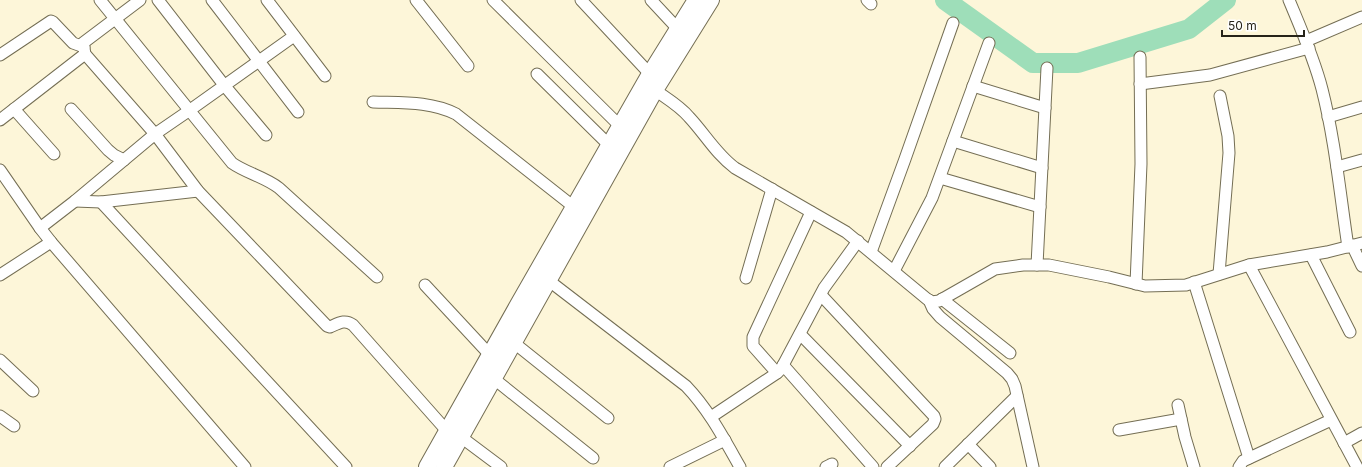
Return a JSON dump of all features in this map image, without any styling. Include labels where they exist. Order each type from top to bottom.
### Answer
[{"type":"main road","points":[[444,467],[454,434],[490,355],[650,74],[696,0]]},
{"type":"main road","points":[[427,467],[454,434],[493,378],[655,90],[711,0]]},
{"type":"street","points":[[100,0],[190,110],[225,156],[239,168],[271,182],[279,188],[377,278]]},
{"type":"street","points":[[85,50],[83,43],[140,0]]},
{"type":"street","points":[[158,0],[224,85],[266,135]]},
{"type":"street","points":[[212,0],[298,112]]},
{"type":"street","points":[[266,0],[324,76]]},
{"type":"street","points":[[416,0],[468,66]]},
{"type":"street","points":[[494,0],[620,126]]},
{"type":"street","points":[[581,0],[650,74]]},
{"type":"street","points":[[651,0],[678,29]]},
{"type":"street","points":[[1289,0],[1307,44],[1322,88],[1354,245],[1362,266]]},
{"type":"street","points":[[1140,84],[1210,75],[1307,44],[1362,17]]},
{"type":"street","points":[[0,55],[51,21],[53,22],[73,43],[85,50],[155,134],[198,191],[327,326],[330,327],[346,321],[353,325],[454,434],[501,467]]},
{"type":"street","points":[[871,252],[953,23]]},
{"type":"street","points":[[40,228],[155,134],[294,36]]},
{"type":"street","points":[[894,271],[932,198],[989,43]]},
{"type":"street","points":[[0,120],[85,50]]},
{"type":"street","points":[[1136,284],[1141,164],[1140,57]]},
{"type":"street","points":[[1037,265],[1047,68]]},
{"type":"street","points":[[537,74],[609,146]]},
{"type":"street","points":[[973,86],[1045,108]]},
{"type":"street","points":[[655,90],[688,116],[726,161],[735,168],[846,232],[932,302],[942,299],[995,269],[1023,265],[1049,265],[1145,286],[1186,285],[1249,265],[1328,252],[1354,245]]},
{"type":"street","points":[[1219,274],[1229,153],[1228,136],[1220,96]]},
{"type":"street","points":[[373,102],[430,104],[444,108],[456,114],[574,207]]},
{"type":"street","points":[[1328,117],[1362,107]]},
{"type":"street","points":[[14,109],[54,154]]},
{"type":"street","points":[[71,109],[108,150],[124,160]]},
{"type":"street","points":[[954,141],[1042,168]]},
{"type":"street","points":[[1337,167],[1362,160]]},
{"type":"street","points":[[0,170],[51,242],[245,467]]},
{"type":"street","points":[[940,178],[1040,207]]},
{"type":"street","points":[[746,278],[772,189]]},
{"type":"street","points":[[75,200],[101,202],[198,191]]},
{"type":"street","points":[[101,202],[346,467]]},
{"type":"street","points":[[811,212],[753,337],[753,346],[780,369],[874,467]]},
{"type":"street","points":[[0,276],[51,242]]},
{"type":"street","points":[[711,416],[780,369],[830,279],[858,242]]},
{"type":"street","points":[[1311,255],[1350,332]]},
{"type":"street","points":[[1249,265],[1357,467]]},
{"type":"street","points":[[548,280],[686,386],[698,398],[711,416],[740,467]]},
{"type":"street","points":[[1194,282],[1249,458]]},
{"type":"street","points":[[425,285],[490,355]]},
{"type":"street","points":[[821,295],[934,416],[935,419],[933,424],[887,467]]},
{"type":"street","points":[[942,299],[1010,353]]},
{"type":"street","points":[[929,300],[933,309],[940,317],[1007,373],[1012,379],[1033,467]]},
{"type":"street","points":[[800,334],[910,446]]},
{"type":"street","points":[[513,342],[608,418]]},
{"type":"street","points":[[0,360],[33,391]]},
{"type":"street","points":[[493,378],[593,458]]},
{"type":"street","points":[[945,467],[1017,396]]},
{"type":"street","points":[[1178,405],[1185,437],[1194,467]]},
{"type":"street","points":[[0,416],[14,426]]},
{"type":"street","points":[[1119,430],[1181,419]]},
{"type":"street","points":[[1239,467],[1243,461],[1331,420]]},
{"type":"street","points":[[1344,443],[1362,433]]},
{"type":"street","points":[[670,467],[724,440]]},
{"type":"street","points":[[968,444],[990,467]]},
{"type":"waterway","points":[[945,0],[1033,63],[1078,63],[1189,29],[1226,0]]}]
